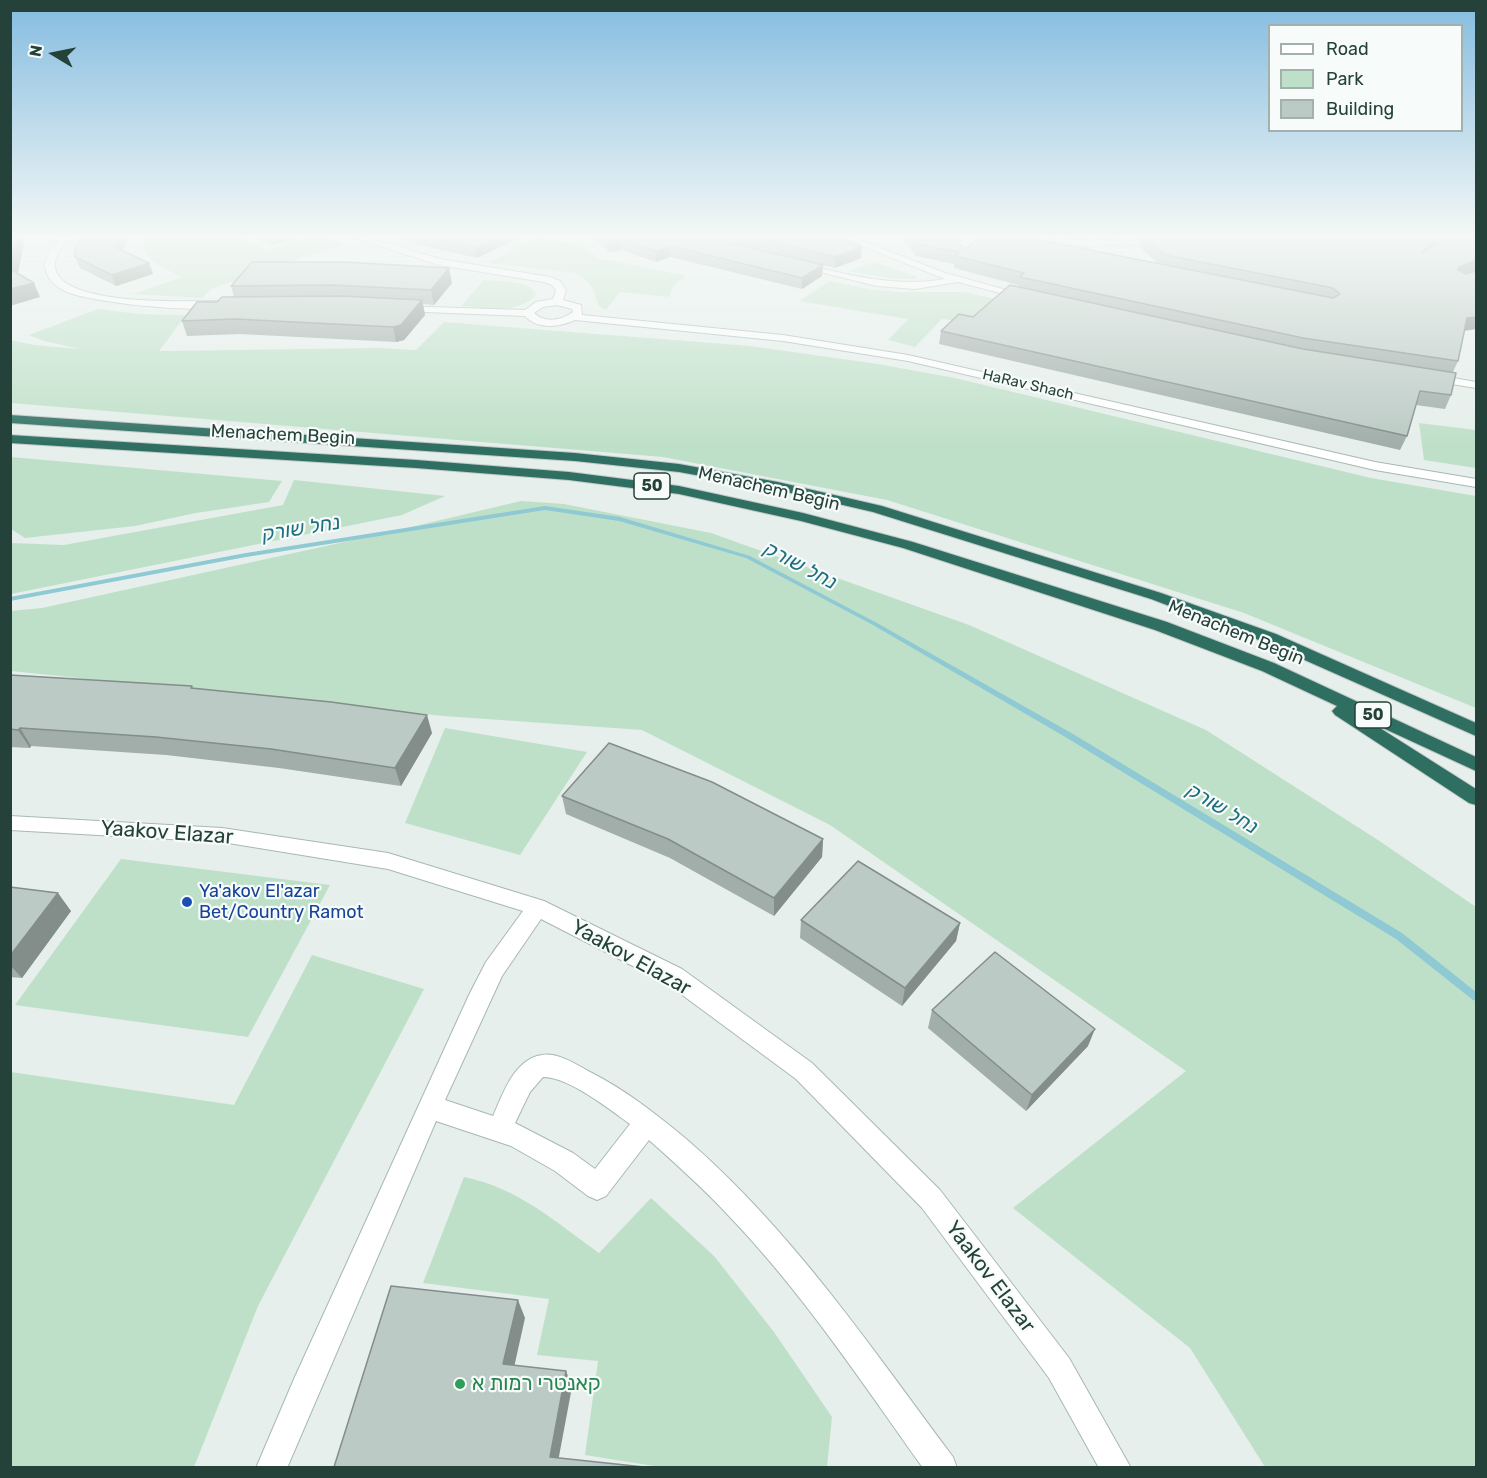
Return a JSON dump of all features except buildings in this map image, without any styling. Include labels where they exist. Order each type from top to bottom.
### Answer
[{"type":"highway","name":"Menachem Begin","points":[[10,419],[575,457],[679,468],[778,486],[877,509],[1156,596],[1270,638],[1476,730]]},
{"type":"highway","name":"Menachem Begin","points":[[10,439],[568,476],[679,490],[803,516],[908,545],[1161,626],[1268,667],[1476,764]]},
{"type":"highway","points":[[1268,667],[1350,716],[1476,798]]},
{"type":"street","points":[[386,307],[492,314],[528,313],[534,307]]},
{"type":"street","points":[[575,317],[578,313],[577,307]]},
{"type":"street","name":"HaRav Shach","points":[[528,313],[533,319],[546,322],[575,317],[795,339],[908,358],[1364,464],[1476,483]]},
{"type":"street","points":[[1420,376],[1476,384]]},
{"type":"street","name":"Yaakov Elazar","points":[[10,823],[222,835],[388,861],[537,908],[674,976],[804,1071],[931,1199],[1059,1368],[1116,1467]]},
{"type":"street","points":[[271,1467],[477,1002],[494,969],[537,908]]},
{"type":"street","points":[[499,1130],[527,1074],[539,1066],[554,1067],[595,1086],[646,1122],[693,1160],[743,1210],[810,1289],[942,1467]]},
{"type":"street","points":[[430,1107],[517,1136],[564,1162],[597,1187],[646,1122]]},
{"type":"green space","points":[[476,307],[514,307],[501,309]]},
{"type":"green space","points":[[835,307],[990,307],[968,322],[942,319],[915,347],[888,340],[908,319]]},
{"type":"green space","points":[[98,309],[140,314],[186,315],[159,351],[378,348],[416,350],[444,322],[750,346],[878,364],[955,378],[1371,478],[1476,496],[1476,708],[1244,613],[887,500],[663,457],[11,403],[10,340],[34,345],[80,349],[44,341],[29,335]]},
{"type":"green space","points":[[1419,423],[1476,430],[1476,468],[1424,460]]},
{"type":"green space","points":[[11,457],[282,481],[269,502],[196,513],[135,526],[25,538],[11,529]]},
{"type":"green space","points":[[294,480],[445,496],[402,515],[11,594],[11,543],[64,545],[283,505]]},
{"type":"green space","points":[[521,501],[564,504],[711,533],[969,625],[1206,730],[1378,840],[1476,907],[1476,1467],[1265,1467],[1190,1348],[1013,1208],[1186,1071],[830,825],[642,730],[444,716],[11,671],[11,611],[42,608]]},
{"type":"green space","points":[[445,728],[587,752],[520,855],[405,823]]},
{"type":"green space","points":[[121,859],[330,885],[248,1037],[15,1005]]},
{"type":"green space","points":[[312,955],[424,989],[258,1306],[194,1467],[11,1467],[11,1072],[234,1105]]},
{"type":"green space","points":[[464,1177],[502,1189],[536,1207],[599,1253],[651,1198],[714,1256],[774,1332],[832,1417],[827,1467],[660,1467],[585,1455],[598,1361],[537,1355],[549,1299],[423,1283]]},
{"type":"waterway","name":"נחל שורק","points":[[10,599],[246,555],[545,508],[620,519],[748,557],[875,624],[1070,736],[1399,936],[1476,997]]},
{"type":"place","name":"Ya'akov El'azar Bet/Country Ramot","points":[[187,902]]},
{"type":"place","name":"קאנטרי רמות א","points":[[460,1384]]}]
